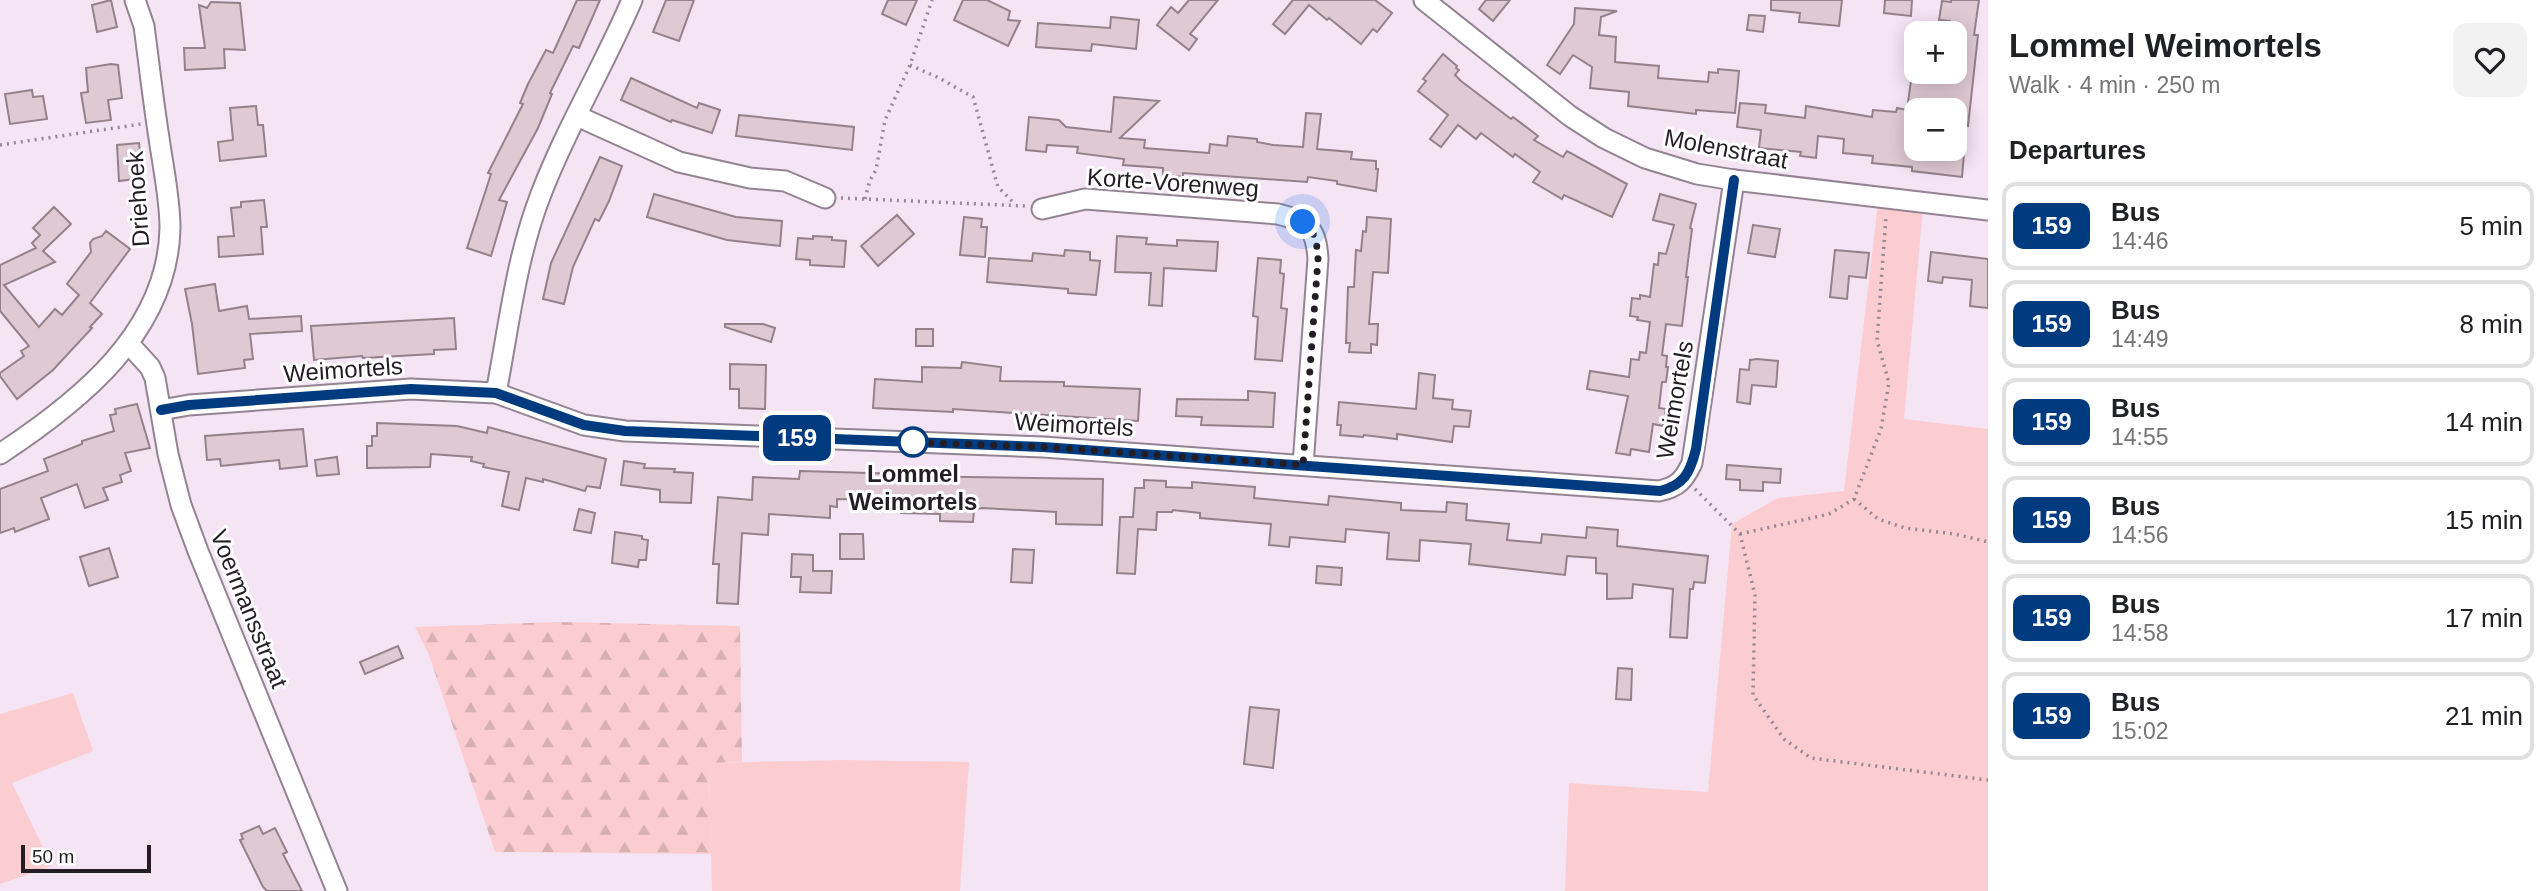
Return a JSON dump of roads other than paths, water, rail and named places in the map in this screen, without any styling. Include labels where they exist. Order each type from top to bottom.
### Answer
[{"type":"street","name":"Driehoek","points":[[0,454],[30,434],[108,370],[129,344],[154,297],[166,261],[170,228],[144,26],[135,0]]},
{"type":"street","points":[[496,393],[516,279],[528,231],[541,194],[632,0]]},
{"type":"street","name":"Molenstraat","points":[[1424,0],[1570,116],[1604,138],[1645,158],[1698,174],[1734,180],[1887,198],[1987,203]]},
{"type":"street","points":[[577,116],[679,162],[750,178],[785,181],[825,198]]},
{"type":"street","name":"Weimortels","points":[[161,410],[189,405],[411,389],[496,393],[584,425],[625,431],[1043,447],[1660,491],[1675,487],[1684,478],[1696,449],[1734,180]]},
{"type":"street","name":"Korte-Vorenweg","points":[[1042,208],[1085,199],[1278,215],[1303,222],[1310,227],[1317,242],[1318,259],[1303,465]]},
{"type":"street","name":"Voermansstraat","points":[[129,344],[150,367],[155,379],[168,454],[181,505],[337,891]]},
{"type":"place","name":"Lommel Weimortels","points":[[913,442]]}]
